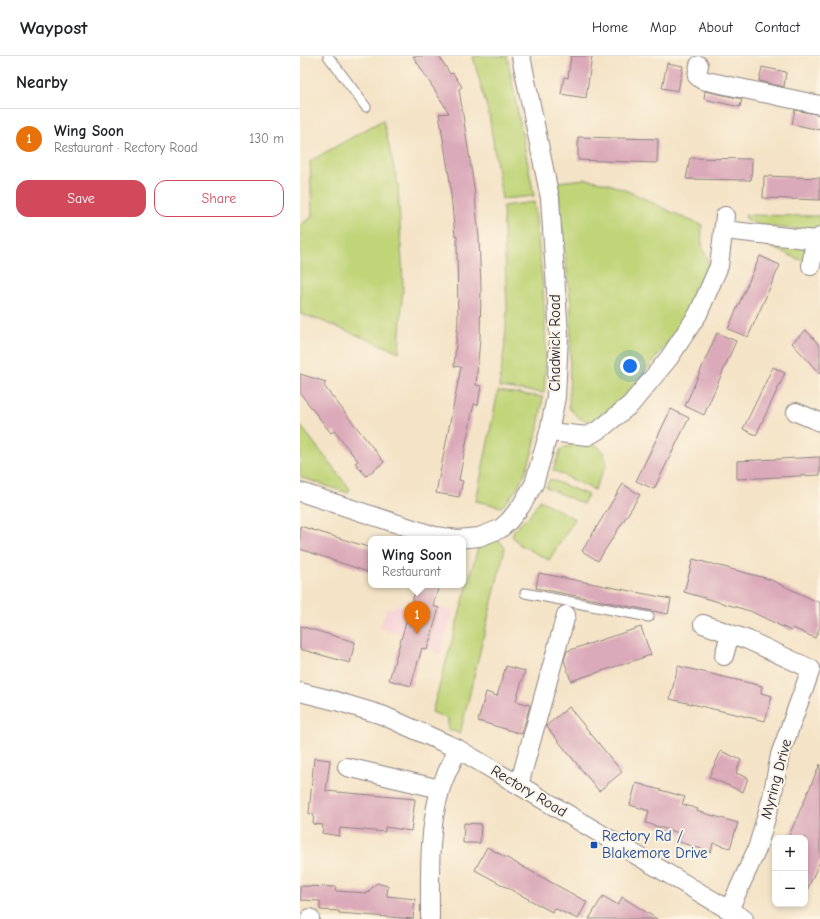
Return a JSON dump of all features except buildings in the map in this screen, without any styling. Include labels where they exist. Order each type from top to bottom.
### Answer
[{"type":"street","name":"Chadwick Road","points":[[466,538],[479,537],[500,529],[517,511],[529,494],[549,432],[556,397],[559,335],[550,198],[520,56]]},
{"type":"street","points":[[699,65],[697,76],[702,80],[820,105]]},
{"type":"street","points":[[549,432],[588,436],[603,427],[631,404],[668,358],[698,314],[719,266],[725,223],[817,238],[811,266]]},
{"type":"street","points":[[796,412],[820,422]]},
{"type":"street","name":"Chadwick Road","points":[[300,492],[435,536]]},
{"type":"street","points":[[519,785],[568,608]]},
{"type":"street","name":"Myring Drive","points":[[703,624],[748,640],[816,671],[780,755],[772,797],[757,849],[728,910]]},
{"type":"street","points":[[724,656],[730,634]]},
{"type":"street","name":"Rectory Road","points":[[300,692],[382,715],[458,749],[744,919]]},
{"type":"street","points":[[430,919],[430,853],[436,804],[440,789],[458,749]]},
{"type":"street","points":[[347,767],[440,789]]},
{"type":"lane","points":[[328,56],[366,107]]},
{"type":"lane","points":[[525,593],[568,608],[649,617]]},
{"type":"shaded area","points":[[412,600],[453,611],[441,654],[400,642],[402,634],[380,628],[387,608],[394,609],[396,604],[410,608]]},
{"type":"green space","points":[[507,56],[534,196],[502,199],[489,115],[473,57]]},
{"type":"green space","points":[[383,120],[398,185],[403,284],[399,352],[317,319],[300,314],[300,225],[312,217],[310,161]]},
{"type":"green space","points":[[585,179],[615,186],[702,225],[702,244],[709,265],[702,286],[691,307],[659,354],[641,377],[622,397],[605,412],[590,422],[579,418],[569,408],[571,306],[557,182]]},
{"type":"green space","points":[[534,202],[542,274],[545,321],[546,345],[544,393],[499,387],[505,344],[507,309],[503,206]]},
{"type":"green space","points":[[745,215],[820,216],[820,226],[803,229],[773,227],[747,220]]},
{"type":"green space","points":[[753,239],[805,247],[805,262]]},
{"type":"green space","points":[[498,391],[543,397],[535,441],[526,471],[511,496],[501,507],[476,501]]},
{"type":"green space","points":[[300,425],[350,489],[348,493],[300,477]]},
{"type":"green space","points":[[573,444],[596,445],[605,457],[607,464],[594,490],[553,470],[561,449]]},
{"type":"green space","points":[[550,479],[588,495],[583,504],[546,487]]},
{"type":"green space","points":[[540,500],[575,519],[549,560],[520,545],[512,536],[514,530],[531,514]]},
{"type":"green space","points":[[497,538],[505,548],[460,734],[448,729],[448,719],[432,712],[479,544]]},
{"type":"place","name":"Wing Soon","points":[[417,634]]},
{"type":"place","name":"Rectory Rd / Blakemore Drive","points":[[594,845]]}]
